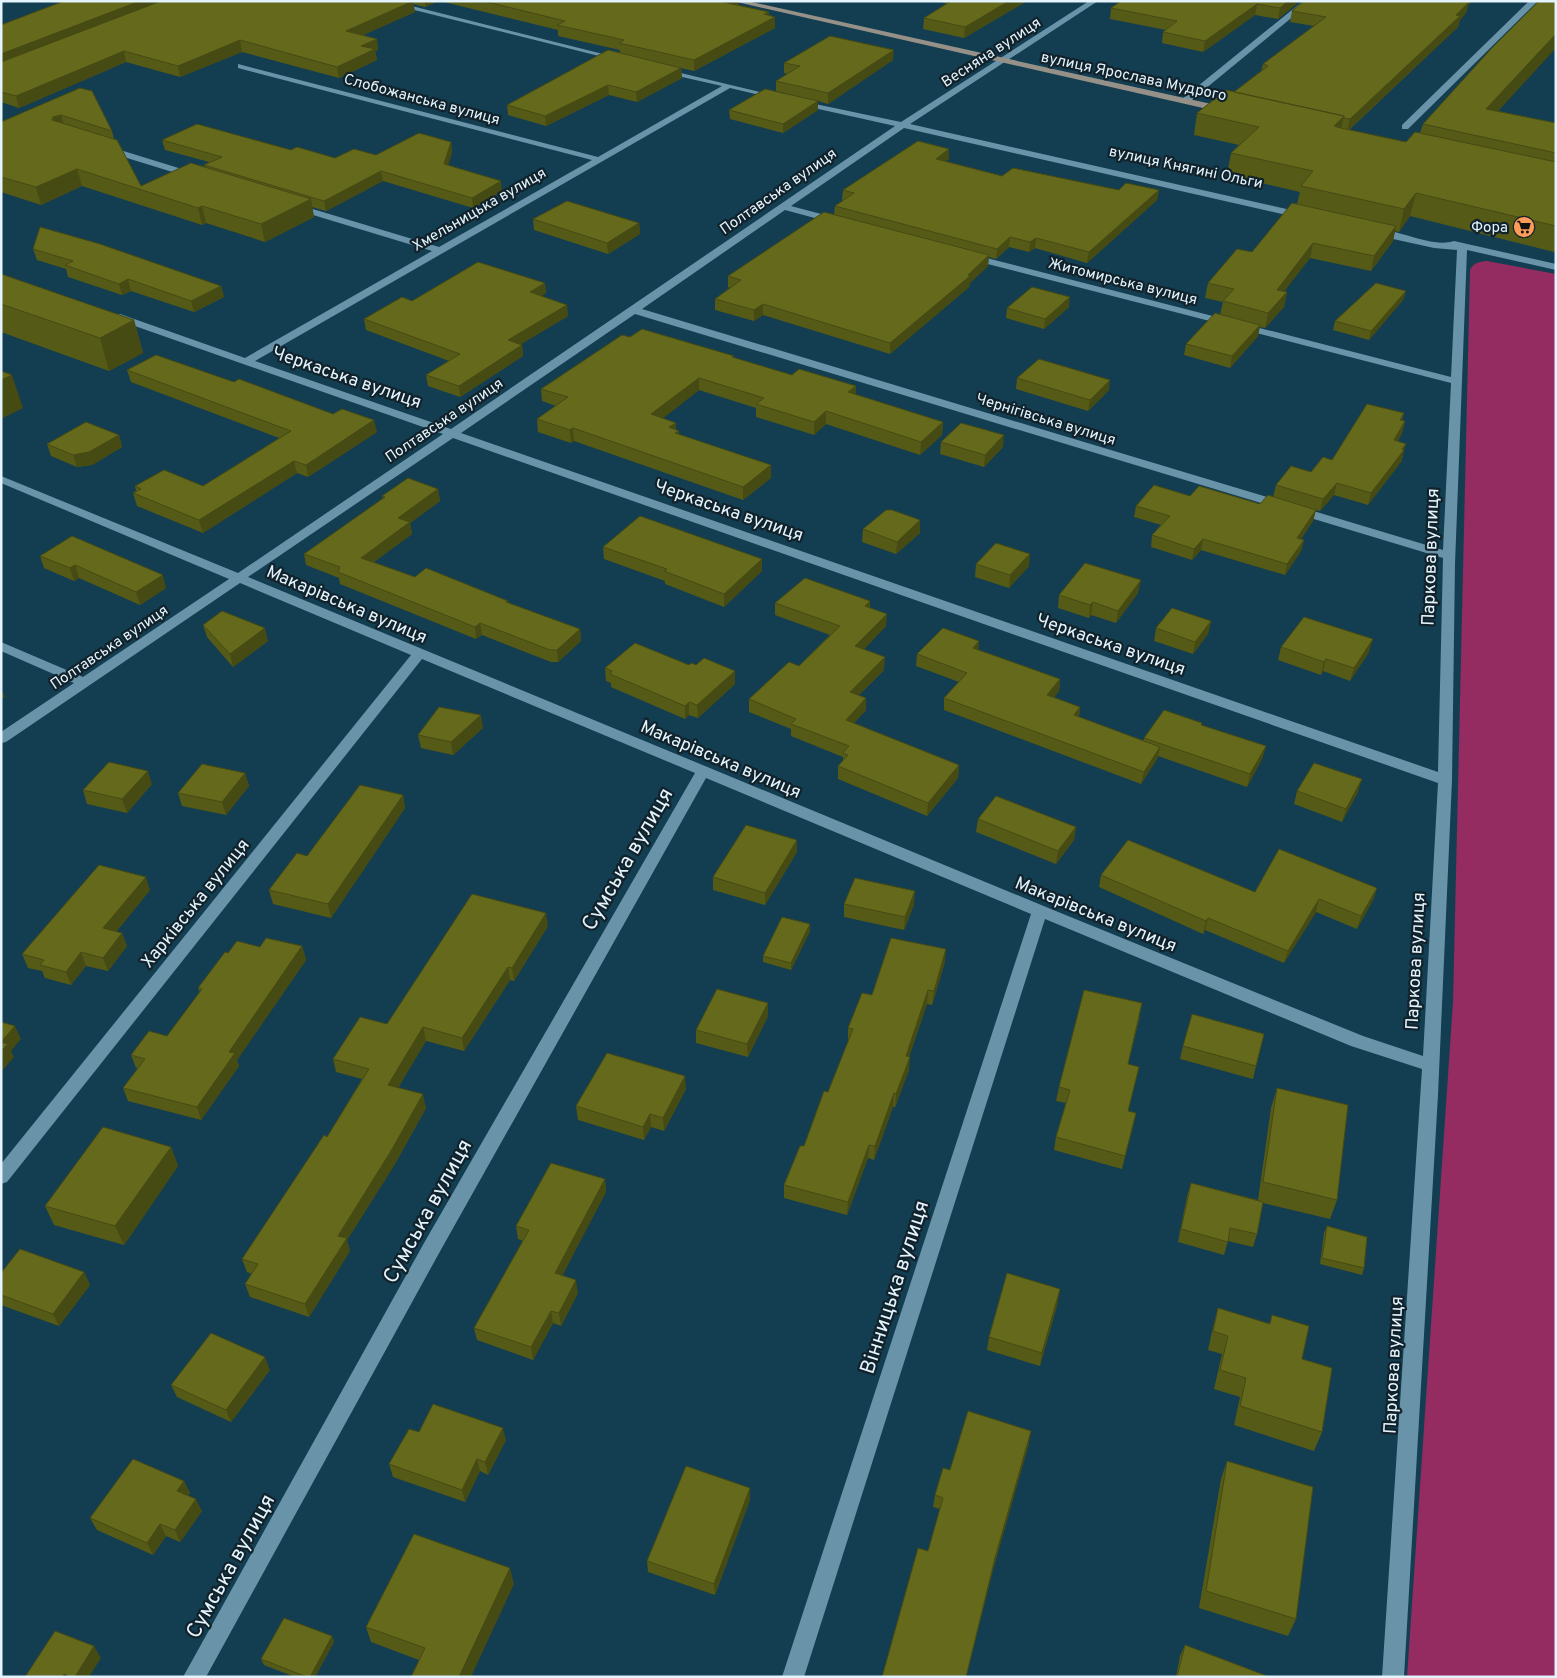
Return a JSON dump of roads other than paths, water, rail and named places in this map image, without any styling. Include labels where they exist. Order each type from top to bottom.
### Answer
[{"type":"main road","name":"вулиця Ярослава Мудрого","points":[[736,1],[1233,112]]},
{"type":"street","points":[[382,1],[631,62]]},
{"type":"street","points":[[1079,1],[1093,2]]},
{"type":"street","points":[[1185,101],[1308,1]]},
{"type":"street","points":[[1406,127],[1534,1]]},
{"type":"street","name":"Весняна вулиця","points":[[903,125],[1093,2]]},
{"type":"street","name":"Слобожанська вулиця","points":[[241,66],[597,159]]},
{"type":"street","name":"вулиця Княгині Ольги","points":[[651,67],[903,125],[926,132],[1311,214]]},
{"type":"street","name":"Хмельницька вулиця","points":[[246,361],[597,159],[728,86]]},
{"type":"street","name":"Полтавська вулиця","points":[[1,739],[454,433],[903,125]]},
{"type":"street","points":[[90,144],[203,178]]},
{"type":"street","points":[[288,204],[438,250]]},
{"type":"street","points":[[784,207],[849,224]]},
{"type":"street","points":[[1368,226],[1434,245],[1462,247],[1556,267]]},
{"type":"street","name":"Паркова вулиця","points":[[1393,1677],[1430,1066],[1444,780],[1450,556],[1462,247]]},
{"type":"street","name":"Житомирська вулиця","points":[[962,254],[1456,381]]},
{"type":"street","name":"Чернігівська вулиця","points":[[634,310],[1450,556]]},
{"type":"street","name":"Черкаська вулиця","points":[[103,312],[1444,780]]},
{"type":"street","name":"Макарівська вулиця","points":[[1,479],[1040,911],[1357,1041],[1430,1066]]},
{"type":"street","points":[[1,646],[85,683]]},
{"type":"street","name":"Харківська вулиця","points":[[1,1177],[419,654]]},
{"type":"street","name":"Сумська вулиця","points":[[194,1677],[431,1249],[703,771]]},
{"type":"street","name":"Вінницька вулиця","points":[[793,1677],[1040,911]]},
{"type":"place","name":"Фора","points":[[1524,227]]}]
